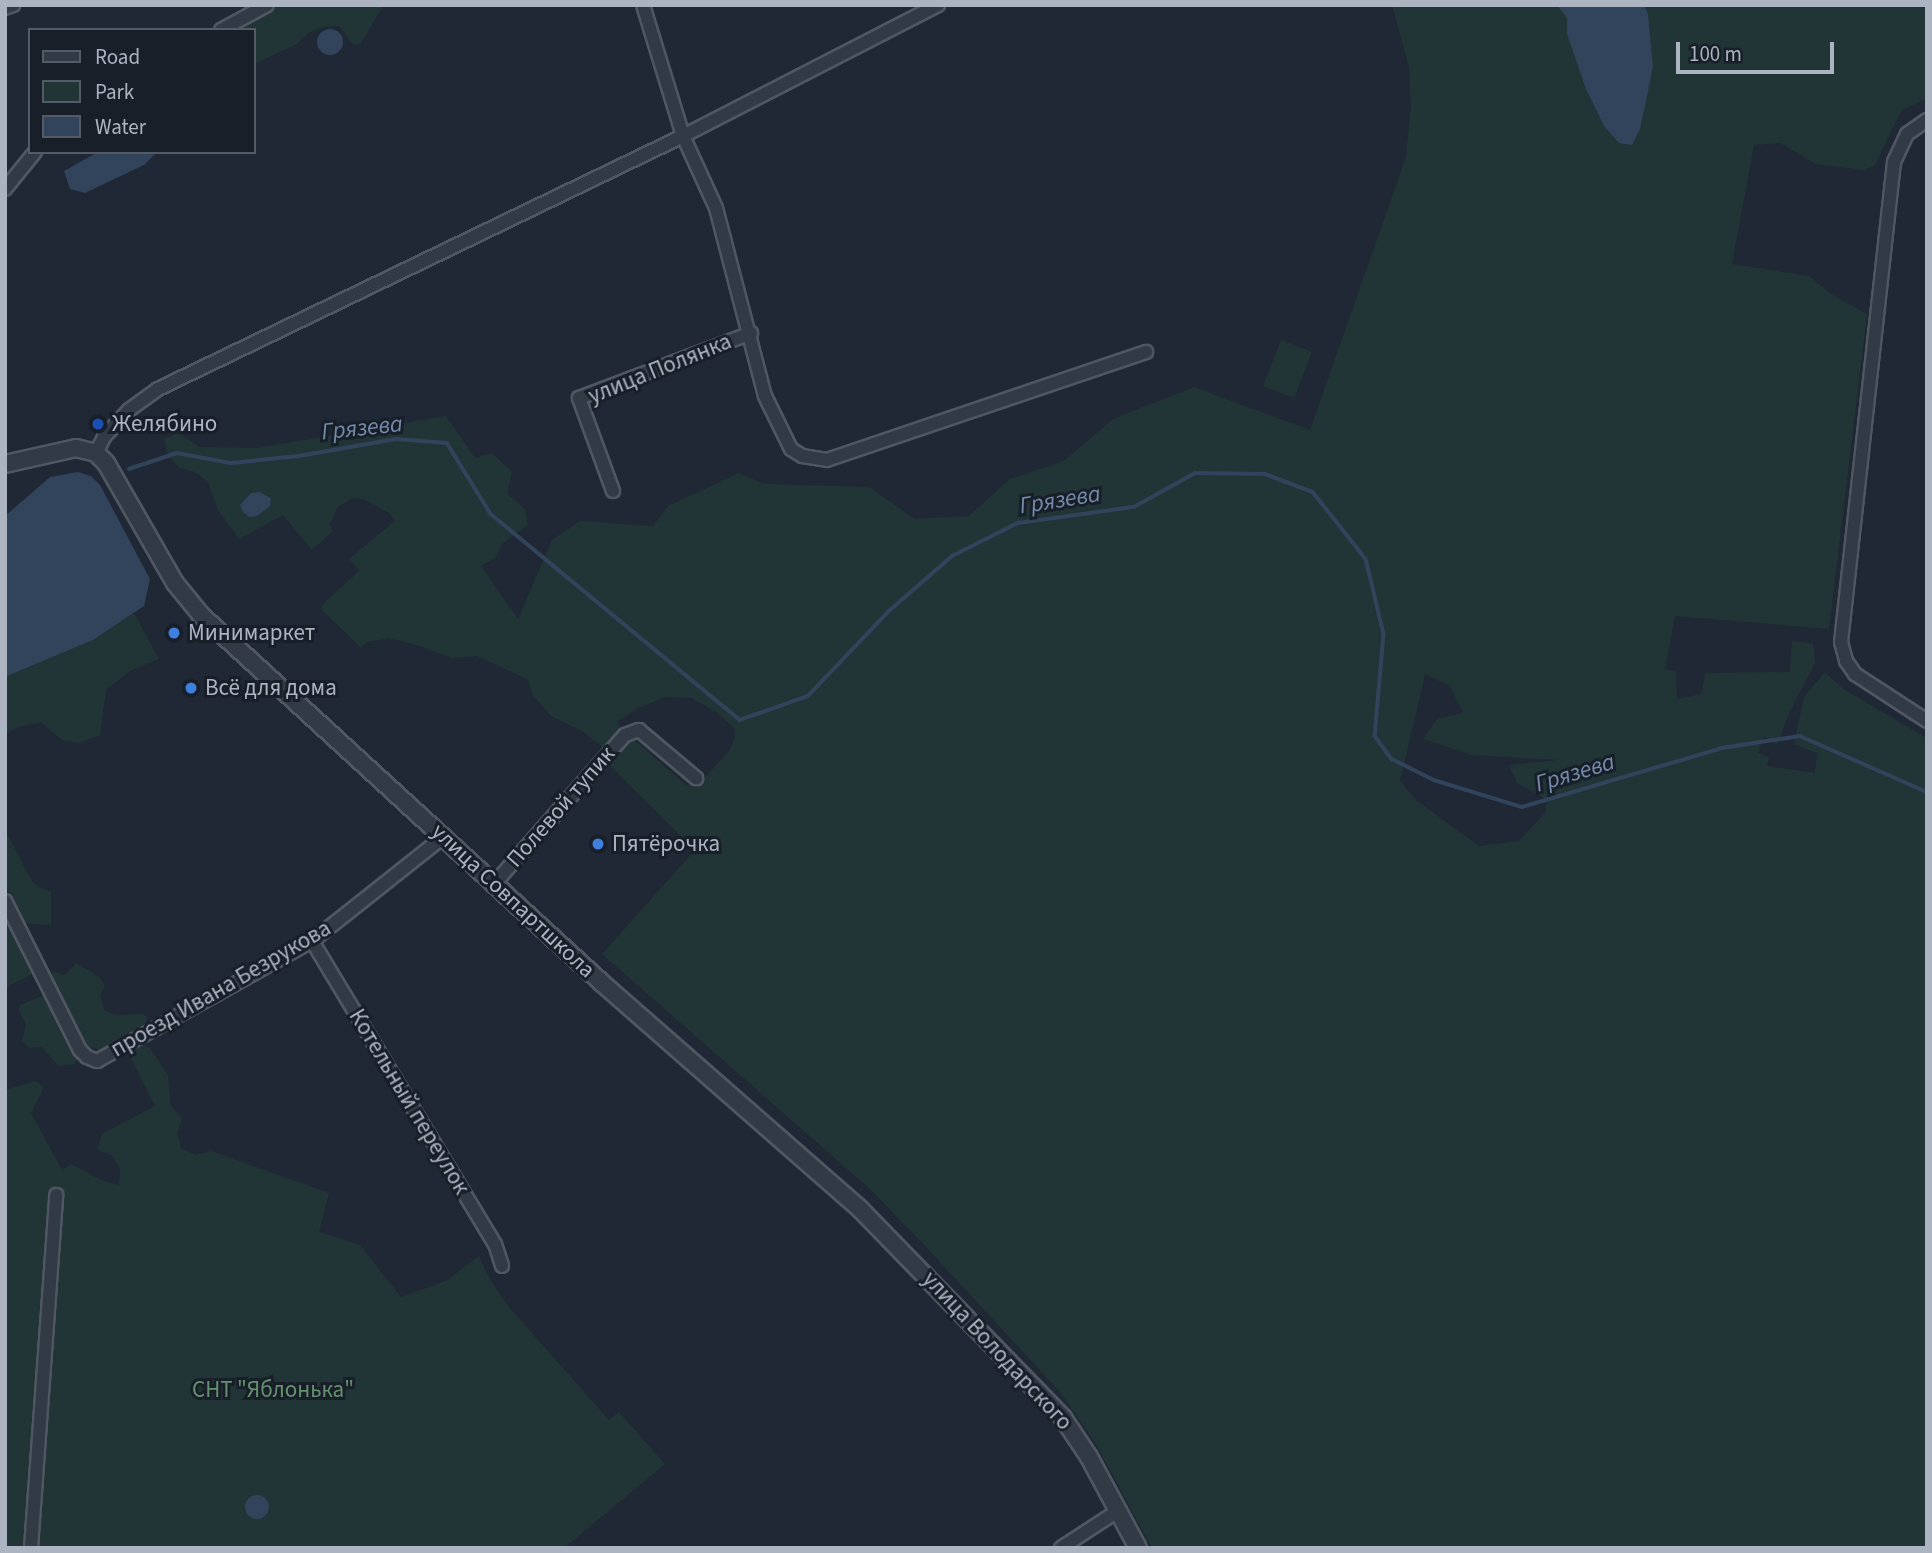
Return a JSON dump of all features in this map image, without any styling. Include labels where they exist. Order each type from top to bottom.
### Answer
[{"type":"street","points":[[5,8],[13,5]]},
{"type":"street","points":[[225,28],[267,5]]},
{"type":"street","points":[[643,5],[683,136],[716,208],[751,333],[765,396],[791,449],[802,456],[827,460],[1146,352]]},
{"type":"street","points":[[5,464],[76,447],[96,453],[104,437],[129,410],[158,389],[242,346],[683,136],[938,5]]},
{"type":"street","points":[[1927,120],[1907,134],[1894,163],[1841,642],[1846,661],[1855,674],[1927,721]]},
{"type":"street","points":[[5,189],[33,154]]},
{"type":"street","name":"улица Полянка","points":[[614,491],[579,398],[751,333]]},
{"type":"street","name":"улица Совпартшкола","points":[[96,453],[106,463],[175,583],[221,635],[601,983],[860,1209],[915,1265]]},
{"type":"street","name":"Полевой тупик","points":[[494,884],[625,735],[639,730],[696,778]]},
{"type":"street","name":"проезд Ивана Безрукова","points":[[5,901],[80,1050],[87,1058],[97,1061],[312,941],[443,837]]},
{"type":"street","name":"Котельный переулок","points":[[312,941],[495,1244],[502,1266]]},
{"type":"street","points":[[31,1548],[56,1195]]},
{"type":"street","name":"улица Володарского","points":[[915,1265],[1063,1418],[1119,1510],[1138,1548]]},
{"type":"street","points":[[1061,1548],[1119,1510]]},
{"type":"green space","points":[[279,5],[384,5],[361,43],[354,45],[339,26],[323,27],[308,33],[297,44],[256,63],[256,28],[235,28]]},
{"type":"green space","points":[[1392,5],[1927,5],[1927,98],[1901,111],[1875,165],[1865,170],[1816,164],[1780,143],[1754,145],[1732,264],[1809,276],[1831,294],[1867,314],[1829,629],[1675,616],[1665,669],[1676,672],[1677,699],[1702,694],[1705,673],[1790,672],[1792,641],[1813,644],[1815,663],[1789,713],[1777,745],[1764,736],[1758,753],[1769,757],[1767,766],[1815,773],[1817,753],[1794,744],[1804,697],[1825,672],[1843,689],[1927,738],[1927,1548],[1152,1548],[1096,1444],[1060,1392],[928,1249],[870,1189],[602,954],[695,850],[599,755],[603,747],[582,731],[551,716],[533,695],[527,679],[477,656],[452,658],[389,638],[367,642],[361,648],[321,609],[323,604],[360,570],[349,559],[395,521],[389,513],[364,499],[352,498],[337,508],[330,524],[332,532],[312,550],[283,515],[239,539],[218,510],[208,482],[195,472],[179,468],[168,455],[164,439],[178,433],[200,447],[257,448],[446,416],[475,458],[492,453],[512,472],[507,494],[525,509],[528,525],[502,544],[495,558],[481,566],[518,619],[552,540],[580,521],[653,526],[668,506],[739,473],[764,484],[869,487],[915,519],[969,516],[1010,479],[1064,461],[1113,419],[1194,387],[1310,430],[1406,157],[1411,106],[1409,67]],"holes":[[[1425,674],[1450,686],[1463,713],[1437,719],[1423,739],[1472,755],[1559,760],[1509,765],[1517,783],[1547,800],[1545,813],[1519,841],[1479,846],[1416,800],[1400,781]],[[666,697],[692,698],[719,714],[735,729],[735,739],[729,751],[701,782],[686,785],[618,726],[618,721],[638,708]]]},
{"type":"green space","points":[[1281,340],[1312,352],[1294,398],[1263,386]]},
{"type":"green space","points":[[134,613],[159,659],[130,671],[106,690],[100,735],[79,743],[62,740],[41,722],[19,727],[5,734],[5,677],[93,640]]},
{"type":"green space","points":[[5,829],[30,878],[37,886],[51,892],[51,925],[25,923],[5,885]]},
{"type":"green space","points":[[5,915],[34,973],[5,988]]},
{"type":"green space","points":[[76,963],[98,976],[105,986],[100,996],[105,1011],[116,1015],[143,1014],[147,1017],[145,1026],[99,1050],[85,1045],[49,976],[54,972],[65,975]]},
{"type":"green space","points":[[44,995],[77,1059],[75,1064],[59,1066],[41,1047],[30,1048],[22,1041],[26,1025],[19,1010],[20,1005]]},
{"type":"green space","name":"СНТ \"Яблонька\"","points":[[144,1046],[150,1048],[168,1075],[171,1106],[182,1118],[177,1133],[181,1148],[196,1155],[211,1151],[329,1193],[319,1232],[360,1245],[401,1297],[446,1281],[479,1256],[490,1280],[508,1306],[609,1420],[619,1412],[665,1464],[564,1548],[5,1548],[5,1090],[35,1081],[44,1087],[31,1113],[62,1170],[71,1164],[103,1181],[119,1185],[120,1169],[112,1155],[97,1150],[102,1134],[155,1106],[128,1052]]},
{"type":"water","points":[[1557,5],[1644,5],[1648,14],[1653,67],[1640,129],[1632,145],[1619,143],[1604,126],[1586,89],[1567,34],[1567,18]]},
{"type":"water","points":[[330,29],[339,33],[343,42],[339,51],[330,55],[321,51],[317,42],[321,33]]},
{"type":"water","points":[[94,154],[155,154],[144,165],[85,193],[70,189],[64,171]]},
{"type":"water","points":[[78,472],[91,476],[100,485],[150,579],[144,606],[93,640],[5,677],[5,516],[50,477]]},
{"type":"water","points":[[259,492],[271,498],[270,506],[257,516],[249,517],[240,505],[251,493]]},
{"type":"water","points":[[257,1495],[268,1502],[269,1507],[262,1518],[257,1519],[246,1512],[245,1507],[252,1496]]},
{"type":"waterway","name":"Грязева","points":[[129,469],[177,453],[231,463],[299,456],[396,439],[447,443],[491,514],[740,720],[808,696],[889,611],[952,556],[1018,523],[1134,507],[1195,473],[1265,474],[1313,492],[1366,559],[1384,634],[1375,736],[1392,759],[1434,780],[1522,807],[1722,748],[1800,736],[1927,792]]},
{"type":"place","name":"Желябино","points":[[98,424]]},
{"type":"place","name":"Минимаркет","points":[[174,633]]},
{"type":"place","name":"Всё для дома","points":[[191,688]]},
{"type":"place","name":"Пятёрочка","points":[[598,844]]}]
